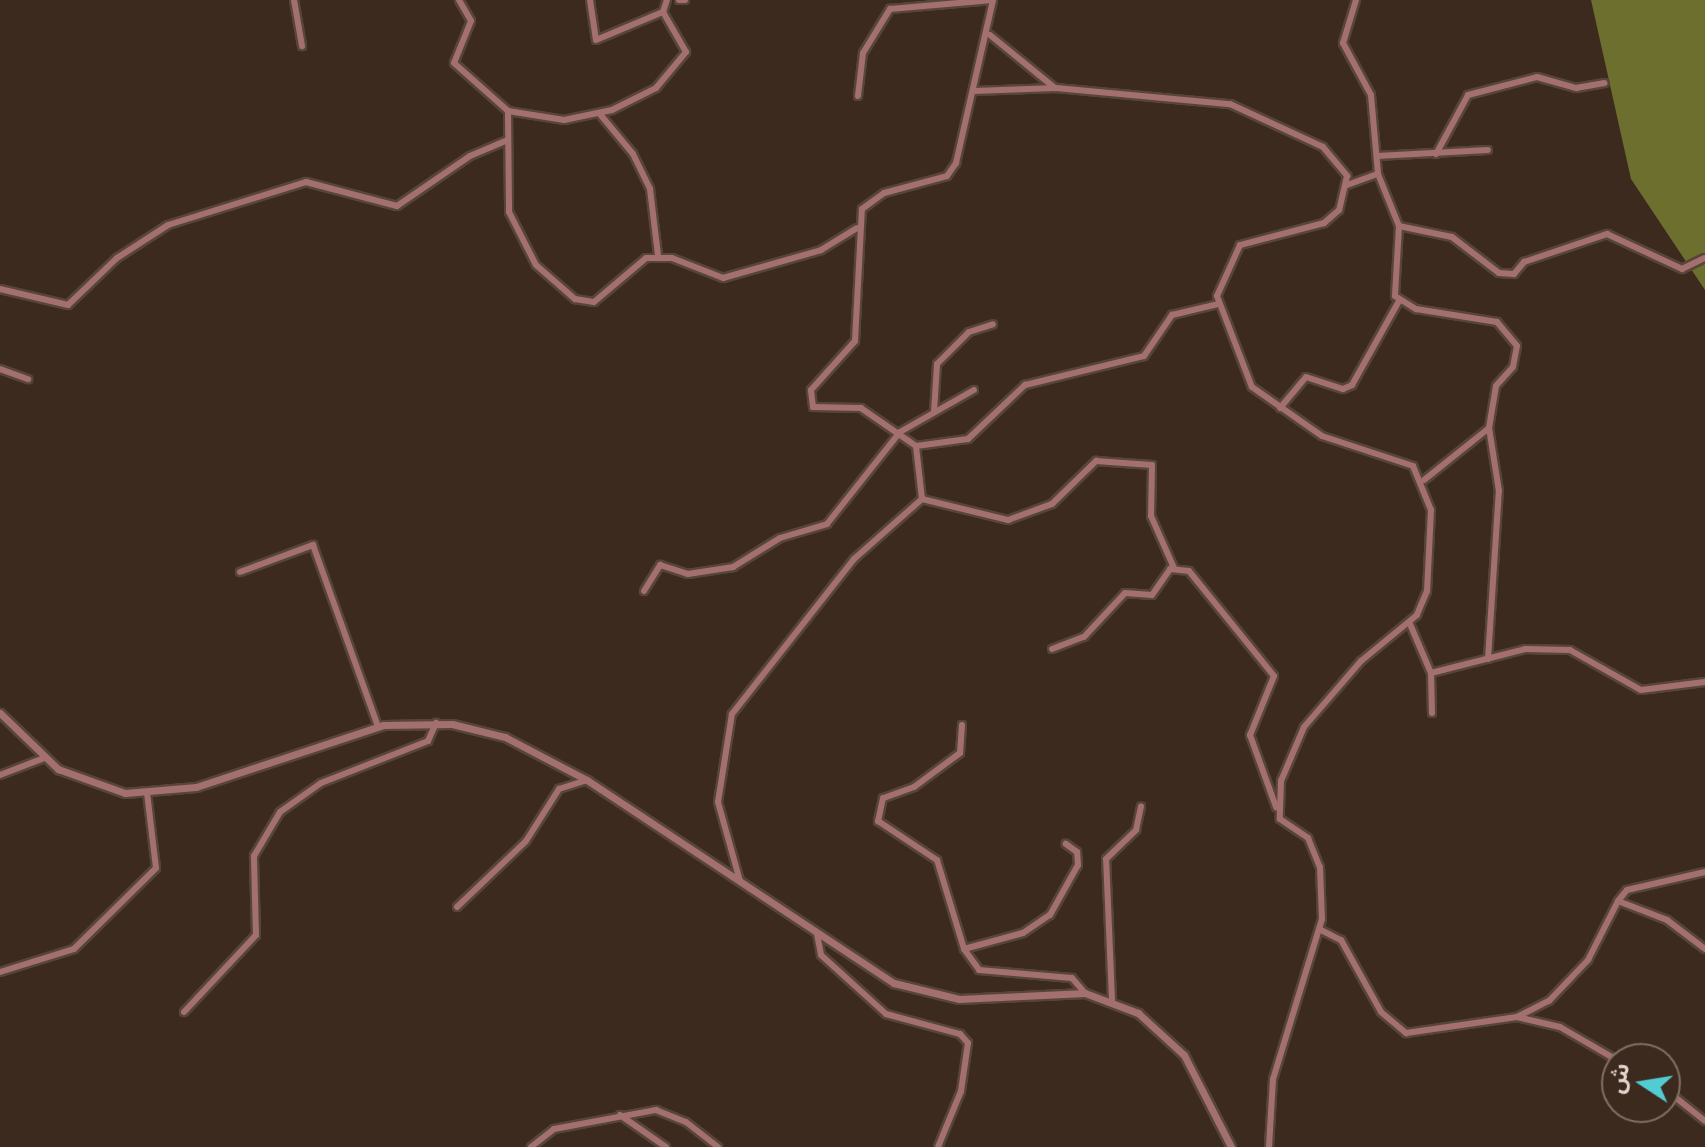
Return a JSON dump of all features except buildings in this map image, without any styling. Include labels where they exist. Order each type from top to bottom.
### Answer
[{"type":"street","points":[[294,0],[302,46]]},
{"type":"street","points":[[459,0],[471,21],[454,63],[508,111],[564,120],[599,113],[656,88],[685,57],[663,12],[667,0]]},
{"type":"street","points":[[590,0],[595,40],[663,12]]},
{"type":"street","points":[[858,96],[863,53],[890,9],[993,0],[990,35],[951,171],[874,198],[857,228],[855,341],[815,384],[811,402],[821,409],[861,408],[900,432],[916,446],[922,499]]},
{"type":"street","points":[[1280,408],[1306,377],[1343,389],[1352,385],[1399,301],[1392,271],[1399,226],[1378,174],[1371,95],[1343,43],[1356,0]]},
{"type":"street","points":[[990,35],[1056,88]]},
{"type":"street","points":[[1436,154],[1468,95],[1537,77],[1576,88],[1605,83]]},
{"type":"street","points":[[974,91],[1056,88],[1251,111],[1338,159],[1347,185],[1339,210],[1324,223],[1240,245],[1220,281],[1218,304],[1246,379],[1280,408],[1322,436],[1403,461],[1424,480],[1431,510],[1427,591],[1410,624],[1361,661],[1304,727],[1288,754],[1278,811]]},
{"type":"street","points":[[508,111],[505,189],[516,230],[536,265],[575,299],[594,302],[637,261],[658,255],[723,278],[821,250],[857,228]]},
{"type":"street","points":[[599,113],[642,169],[658,210],[658,255]]},
{"type":"street","points":[[0,289],[68,305],[117,258],[168,225],[306,182],[397,206],[470,156],[506,141]]},
{"type":"street","points":[[1377,156],[1488,150]]},
{"type":"street","points":[[1347,185],[1378,174]]},
{"type":"street","points":[[1399,226],[1452,237],[1499,273],[1514,274],[1524,262],[1607,234],[1682,269],[1705,258]]},
{"type":"street","points":[[1399,301],[1497,322],[1511,334],[1515,361],[1496,386],[1489,428],[1499,491],[1488,659]]},
{"type":"street","points":[[916,446],[968,439],[1025,385],[1074,379],[1144,356],[1172,315],[1218,304]]},
{"type":"street","points":[[934,412],[937,364],[969,332],[993,324]]},
{"type":"street","points":[[0,369],[28,379]]},
{"type":"street","points":[[644,591],[660,565],[688,574],[733,567],[780,538],[827,524],[900,432],[974,390]]},
{"type":"street","points":[[1424,480],[1489,428]]},
{"type":"street","points":[[922,499],[1008,520],[1052,504],[1096,461],[1152,465],[1151,516],[1174,568],[1200,580],[1274,676],[1250,735],[1278,811],[1286,826],[1308,838],[1320,867],[1319,929],[1273,1079],[1269,1147]]},
{"type":"street","points":[[740,881],[718,802],[732,714],[835,580],[922,499]]},
{"type":"street","points":[[240,572],[313,545],[378,727]]},
{"type":"street","points":[[1052,649],[1084,637],[1125,593],[1152,595],[1174,568]]},
{"type":"street","points":[[1410,624],[1431,673],[1432,713]]},
{"type":"street","points":[[1431,673],[1525,649],[1570,650],[1641,690],[1705,682]]},
{"type":"street","points":[[0,713],[44,758],[97,788],[147,793],[196,787],[378,727],[436,723],[505,737],[587,780],[894,983],[939,998],[1085,993],[1112,1000],[1172,1038],[1231,1147]]},
{"type":"street","points":[[184,1012],[256,935],[254,856],[280,812],[321,783],[428,741],[436,723]]},
{"type":"street","points":[[962,725],[958,755],[914,787],[888,794],[877,808],[885,829],[937,860],[964,949],[979,970],[1072,978],[1085,993]]},
{"type":"street","points":[[0,775],[44,758]]},
{"type":"street","points":[[457,907],[526,841],[559,789],[587,780]]},
{"type":"street","points":[[0,972],[74,949],[156,868],[147,793]]},
{"type":"street","points":[[1112,1000],[1106,859],[1136,830],[1141,807]]},
{"type":"street","points":[[964,949],[1023,933],[1050,915],[1078,865],[1077,852],[1066,844]]},
{"type":"street","points":[[1517,1017],[1578,975],[1627,890],[1705,872]]},
{"type":"street","points":[[1618,901],[1667,920],[1705,949]]},
{"type":"street","points":[[1319,929],[1341,940],[1369,996],[1401,1031],[1517,1017],[1560,1027],[1601,1051]]},
{"type":"street","points":[[817,934],[821,955],[886,1014],[960,1034],[968,1043],[961,1091],[938,1147]]},
{"type":"street","points":[[1681,1102],[1705,1121]]},
{"type":"street","points":[[531,1147],[554,1129],[620,1115],[671,1113],[718,1147]]},
{"type":"street","points":[[620,1115],[666,1147]]},
{"type":"shaded area","points":[[1591,0],[1705,0],[1705,290],[1631,179]]}]
